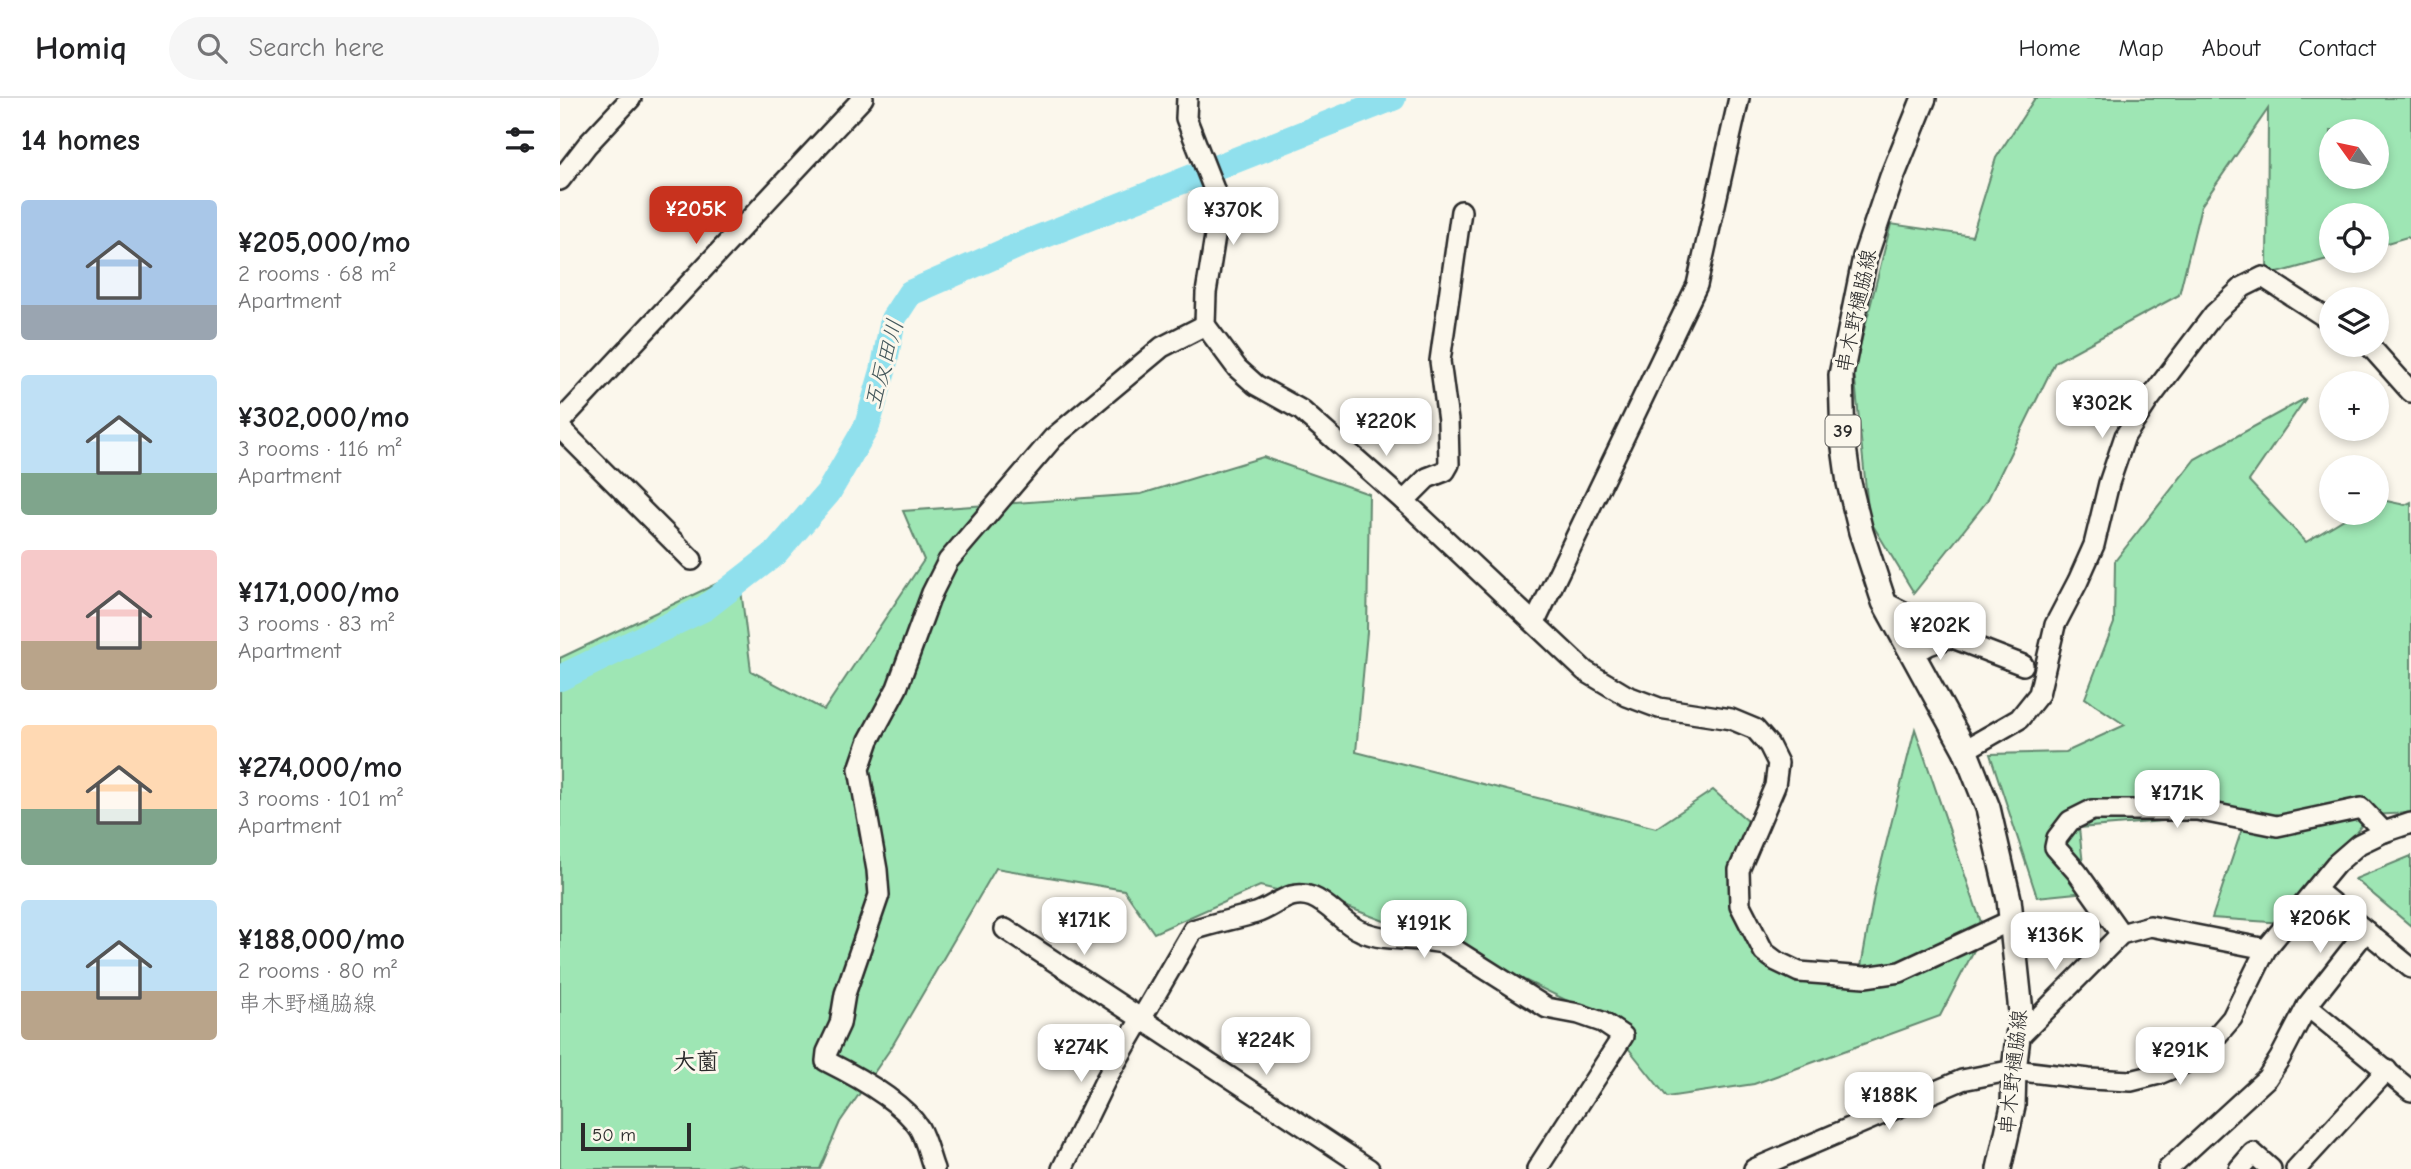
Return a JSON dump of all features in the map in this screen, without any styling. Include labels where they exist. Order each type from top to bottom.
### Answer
[{"type":"main road","name":"串木野樋脇線","points":[[1924,98],[1892,177],[1865,257],[1841,375],[1843,440],[1849,483],[1861,532],[1884,602],[1965,750],[1988,808],[2012,920],[2021,1012],[2013,1106],[1999,1169]]},
{"type":"street","points":[[560,180],[587,145],[631,98]]},
{"type":"street","points":[[560,422],[863,98]]},
{"type":"street","points":[[1187,98],[1186,118],[1217,197],[1205,325],[1237,369],[1256,385],[1301,410],[1404,501],[1585,671],[1627,696],[1659,708],[1731,719],[1755,729],[1769,746],[1778,763],[1775,786],[1739,870],[1740,905],[1763,952],[1799,971],[1865,977],[1900,972],[2012,920]]},
{"type":"street","points":[[1535,622],[1697,285],[1739,98]]},
{"type":"street","points":[[1404,501],[1427,478],[1445,471],[1449,464],[1448,421],[1440,361],[1461,211]]},
{"type":"street","points":[[1965,750],[2019,719],[2039,694],[2055,625],[2094,545],[2109,483],[2125,436],[2214,314],[2243,287],[2263,277],[2319,313]]},
{"type":"street","points":[[934,1169],[918,1127],[889,1098],[855,1075],[826,1061],[827,1052],[840,1024],[845,993],[878,895],[877,870],[859,769],[869,740],[897,688],[932,593],[948,561],[1053,438],[1162,346],[1205,325]]},
{"type":"street","points":[[2380,357],[2411,392]]},
{"type":"street","points":[[560,428],[692,560]]},
{"type":"street","points":[[1884,602],[1951,637],[2023,665]]},
{"type":"street","points":[[1913,654],[1951,637]]},
{"type":"street","points":[[2121,934],[2055,846],[2057,838],[2070,821],[2092,810],[2197,810],[2277,825],[2361,808],[2384,832]]},
{"type":"street","points":[[1755,1169],[1962,1080],[2014,1070],[2131,1082],[2183,1064],[2207,1047],[2232,1018],[2266,948],[2344,857],[2359,844],[2411,823]]},
{"type":"street","points":[[2316,890],[2411,968]]},
{"type":"street","points":[[1062,1169],[1105,1081],[1193,930],[1225,919],[1260,912],[1277,900],[1294,895],[1311,896],[1361,932],[1402,940],[1433,940],[1447,944],[1547,1008],[1602,1022],[1623,1036],[1537,1169]]},
{"type":"street","points":[[2018,1038],[2121,934],[2150,926],[2266,948]]},
{"type":"street","points":[[1005,929],[1369,1169]]},
{"type":"street","points":[[2168,1169],[2267,1078],[2280,1059],[2307,1006],[2365,931]]},
{"type":"street","points":[[2307,1006],[2411,1091]]},
{"type":"street","points":[[2296,1169],[2387,1070]]},
{"type":"street","points":[[2239,1169],[2253,1153],[2271,1169]]},
{"type":"green space","points":[[2035,98],[2411,98],[2411,239],[2407,237],[2389,242],[2389,203],[2319,203],[2319,261],[2267,276],[2268,109],[2201,206],[2179,295],[2055,362],[1987,501],[1914,593],[1869,519],[1854,370],[1891,224],[1972,236],[1996,158]]},
{"type":"green space","points":[[2306,398],[2249,481],[2306,542],[2334,525],[2389,525],[2389,502],[2405,505],[2411,502],[2411,813],[2370,815],[2284,923],[2212,918],[2247,814],[2079,828],[2086,892],[2037,897],[1990,754],[2066,752],[2125,725],[2085,698],[2114,623],[2115,561],[2195,459]]},
{"type":"green space","points":[[1263,457],[1369,494],[1367,632],[1356,752],[1656,828],[1713,790],[1750,823],[1744,912],[1796,983],[1861,967],[1876,884],[1915,729],[1984,931],[1940,1016],[1754,1084],[1667,1097],[1605,1019],[1475,956],[1345,906],[1260,886],[1154,933],[1124,890],[996,868],[891,1048],[840,1122],[820,1169],[754,1169],[738,1164],[713,1169],[560,1169],[560,658],[739,573],[751,671],[824,710],[924,560],[903,511],[1141,494]]},
{"type":"green space","points":[[2411,856],[2411,926],[2355,879]]},
{"type":"waterway","name":"五反田川","points":[[560,678],[705,608],[777,552],[828,493],[867,426],[883,371],[893,319],[910,293],[1015,247],[1393,98]]},
{"type":"district","name":"大薗","points":[[696,1061]]}]
